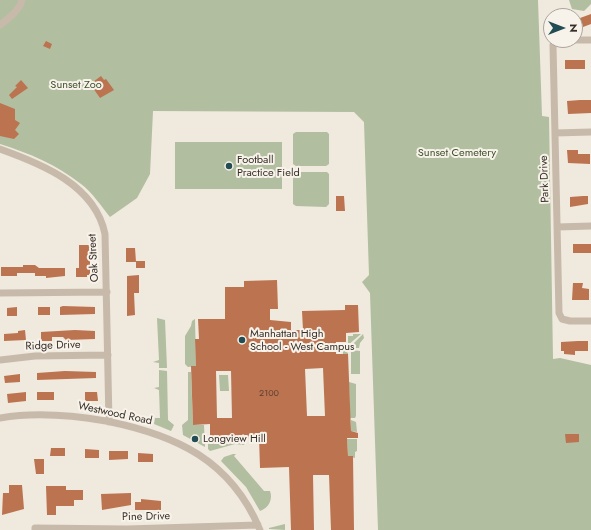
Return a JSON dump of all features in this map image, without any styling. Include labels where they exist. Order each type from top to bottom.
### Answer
[{"type":"street","points":[[0,25],[15,11],[21,4],[22,0]]},
{"type":"street","name":"Park Drive","points":[[553,48],[559,313],[562,319],[570,321],[591,321]]},
{"type":"street","points":[[555,133],[591,132]]},
{"type":"street","name":"Oak Street","points":[[0,149],[32,161],[61,177],[75,187],[93,204],[100,217],[105,234],[109,422]]},
{"type":"street","points":[[557,227],[591,226]]},
{"type":"street","points":[[0,293],[107,292]]},
{"type":"street","name":"Ridge Drive","points":[[0,360],[35,356],[108,355]]},
{"type":"street","name":"Westwood Road","points":[[0,418],[44,415],[76,416],[144,429],[176,441],[205,458],[240,493],[259,528]]},
{"type":"street","name":"Pine Drive","points":[[35,529],[259,528]]},
{"type":"green space","name":"Sunset Cemetery","points":[[0,0],[538,0],[542,116],[549,117],[553,359],[560,358],[591,365],[591,530],[378,530],[370,293],[362,282],[369,275],[364,122],[354,112],[153,111],[150,174],[137,198],[110,217],[89,191],[72,177],[42,160],[22,151],[0,144]]},
{"type":"green space","points":[[569,0],[591,0],[591,4],[584,11],[583,8],[572,8]]},
{"type":"green space","points":[[296,132],[327,132],[329,134],[329,164],[326,166],[296,166],[293,164],[293,134]]},
{"type":"green space","name":"Football Practice Field","points":[[175,142],[282,142],[282,189],[175,189]]},
{"type":"green space","points":[[296,172],[327,172],[329,174],[329,204],[326,207],[296,206],[293,204],[293,174]]},
{"type":"green space","points":[[157,318],[165,320],[167,368],[159,368],[159,363],[153,362],[159,360]]},
{"type":"green space","points":[[195,319],[196,366],[188,367],[185,364],[185,336],[191,326],[192,321]]},
{"type":"green space","points":[[353,334],[361,334],[348,345],[348,336],[353,336]]},
{"type":"green space","points":[[363,334],[364,338],[360,343],[359,348],[349,348]]},
{"type":"green space","points":[[343,350],[348,353],[349,382],[356,384],[355,418],[350,418],[348,354],[343,354]]},
{"type":"green space","points":[[351,350],[360,351],[360,374],[351,374]]},
{"type":"green space","points":[[159,370],[167,371],[168,420],[174,425],[171,431],[154,424],[155,418],[160,418],[159,390],[154,388],[159,387]]},
{"type":"green space","points":[[188,372],[191,372],[193,425],[204,425],[205,447],[183,435],[182,425],[188,420]]},
{"type":"green space","points":[[219,375],[228,375],[229,391],[220,391]]},
{"type":"green space","points":[[351,420],[356,422],[357,432],[351,431]]},
{"type":"green space","points":[[256,437],[244,439],[247,440],[244,445],[235,444],[210,451],[208,449],[208,438]]},
{"type":"green space","points":[[347,439],[357,439],[357,451],[355,452],[355,458],[348,456]]},
{"type":"green space","points":[[236,454],[234,456],[264,491],[270,491],[270,503],[263,510],[260,511],[246,487],[221,461],[224,457]]},
{"type":"green space","points":[[285,524],[285,530],[269,529],[269,528]]},
{"type":"building","points":[[591,14],[591,24],[583,27],[583,17]]},
{"type":"building","points":[[46,41],[52,44],[50,49],[43,46]]},
{"type":"building","points":[[565,60],[585,60],[585,69],[565,69]]},
{"type":"building","points":[[101,76],[104,80],[106,79],[114,90],[100,98],[93,88],[96,86],[93,82]]},
{"type":"building","points":[[21,80],[28,88],[12,99],[9,95],[17,87],[15,86]]},
{"type":"building","points":[[591,100],[591,113],[568,114],[567,101]]},
{"type":"building","points":[[0,103],[15,109],[15,120],[20,123],[15,130],[19,134],[14,139],[0,136]]},
{"type":"building","points":[[567,150],[578,150],[578,154],[590,154],[590,164],[568,163]]},
{"type":"building","points":[[336,196],[344,196],[345,211],[336,211]]},
{"type":"building","points":[[588,196],[588,204],[570,207],[570,197]]},
{"type":"building","points":[[573,244],[591,244],[591,253],[573,253]]},
{"type":"building","points":[[79,245],[95,245],[95,252],[92,253],[90,259],[90,275],[87,275],[87,277],[76,277],[76,268],[79,268]]},
{"type":"building","points":[[126,248],[135,248],[136,262],[126,262]]},
{"type":"building","points":[[136,261],[145,261],[145,268],[136,268]]},
{"type":"building","points":[[23,265],[35,265],[39,268],[65,268],[65,276],[46,278],[46,276],[35,276],[35,273],[17,273],[17,276],[1,276],[1,267],[23,267]]},
{"type":"building","points":[[139,275],[139,293],[134,293],[135,315],[127,316],[127,276]]},
{"type":"building","points":[[277,280],[278,309],[270,309],[270,320],[291,322],[291,330],[303,330],[302,311],[345,310],[345,305],[358,305],[359,332],[346,333],[346,342],[336,342],[336,354],[348,354],[351,431],[358,433],[358,438],[347,438],[348,456],[353,456],[354,530],[331,530],[329,475],[313,475],[314,530],[291,530],[289,467],[260,468],[259,437],[210,437],[210,424],[193,425],[191,366],[196,366],[195,339],[199,339],[198,319],[225,319],[225,287],[244,287],[244,281]],"holes":[[[323,368],[325,416],[307,416],[305,369]],[[216,371],[231,371],[232,418],[217,418]]]},
{"type":"building","points":[[573,283],[583,283],[582,288],[589,289],[589,300],[572,300]]},
{"type":"building","points":[[17,307],[17,316],[7,316],[7,308]]},
{"type":"building","points":[[38,307],[50,307],[50,315],[38,315]]},
{"type":"building","points":[[60,307],[95,307],[95,314],[60,315]]},
{"type":"building","points":[[25,330],[26,340],[4,341],[4,334],[18,333],[18,331]]},
{"type":"building","points":[[75,330],[95,331],[95,339],[66,340],[63,337],[52,337],[52,341],[41,341],[41,332]]},
{"type":"building","points":[[588,341],[588,351],[575,351],[575,355],[564,354],[564,351],[561,351],[561,342]]},
{"type":"building","points":[[65,371],[96,372],[96,378],[37,380],[37,373]]},
{"type":"building","points":[[20,374],[20,382],[5,383],[4,376]]},
{"type":"building","points":[[26,392],[26,401],[8,403],[7,394]]},
{"type":"building","points":[[37,392],[54,392],[54,400],[37,400]]},
{"type":"building","points":[[85,392],[97,392],[98,401],[85,401]]},
{"type":"building","points":[[565,434],[579,434],[579,442],[566,443]]},
{"type":"building","points":[[51,448],[65,448],[65,456],[50,456]]},
{"type":"building","points":[[85,449],[99,450],[99,458],[85,458]]},
{"type":"building","points":[[109,451],[128,451],[128,459],[109,460]]},
{"type":"building","points":[[138,453],[153,454],[153,462],[138,462]]},
{"type":"building","points":[[34,459],[44,459],[44,474],[36,474]]},
{"type":"building","points":[[9,485],[22,485],[24,509],[2,515],[3,493],[9,493]]},
{"type":"building","points":[[46,486],[66,486],[66,490],[83,490],[83,500],[74,500],[74,506],[56,506],[56,515],[47,515]]},
{"type":"building","points":[[131,493],[131,505],[102,510],[101,494]]},
{"type":"building","points":[[141,499],[161,501],[161,510],[135,510],[135,502],[141,502]]},
{"type":"place","name":"Football Practice Field","points":[[229,166]]},
{"type":"place","name":"Manhattan High School - West Campus","points":[[242,340]]},
{"type":"place","name":"Longview Hill","points":[[195,439]]},
{"type":"park label","name":"Sunset Zoo","points":[[76,85]]}]
